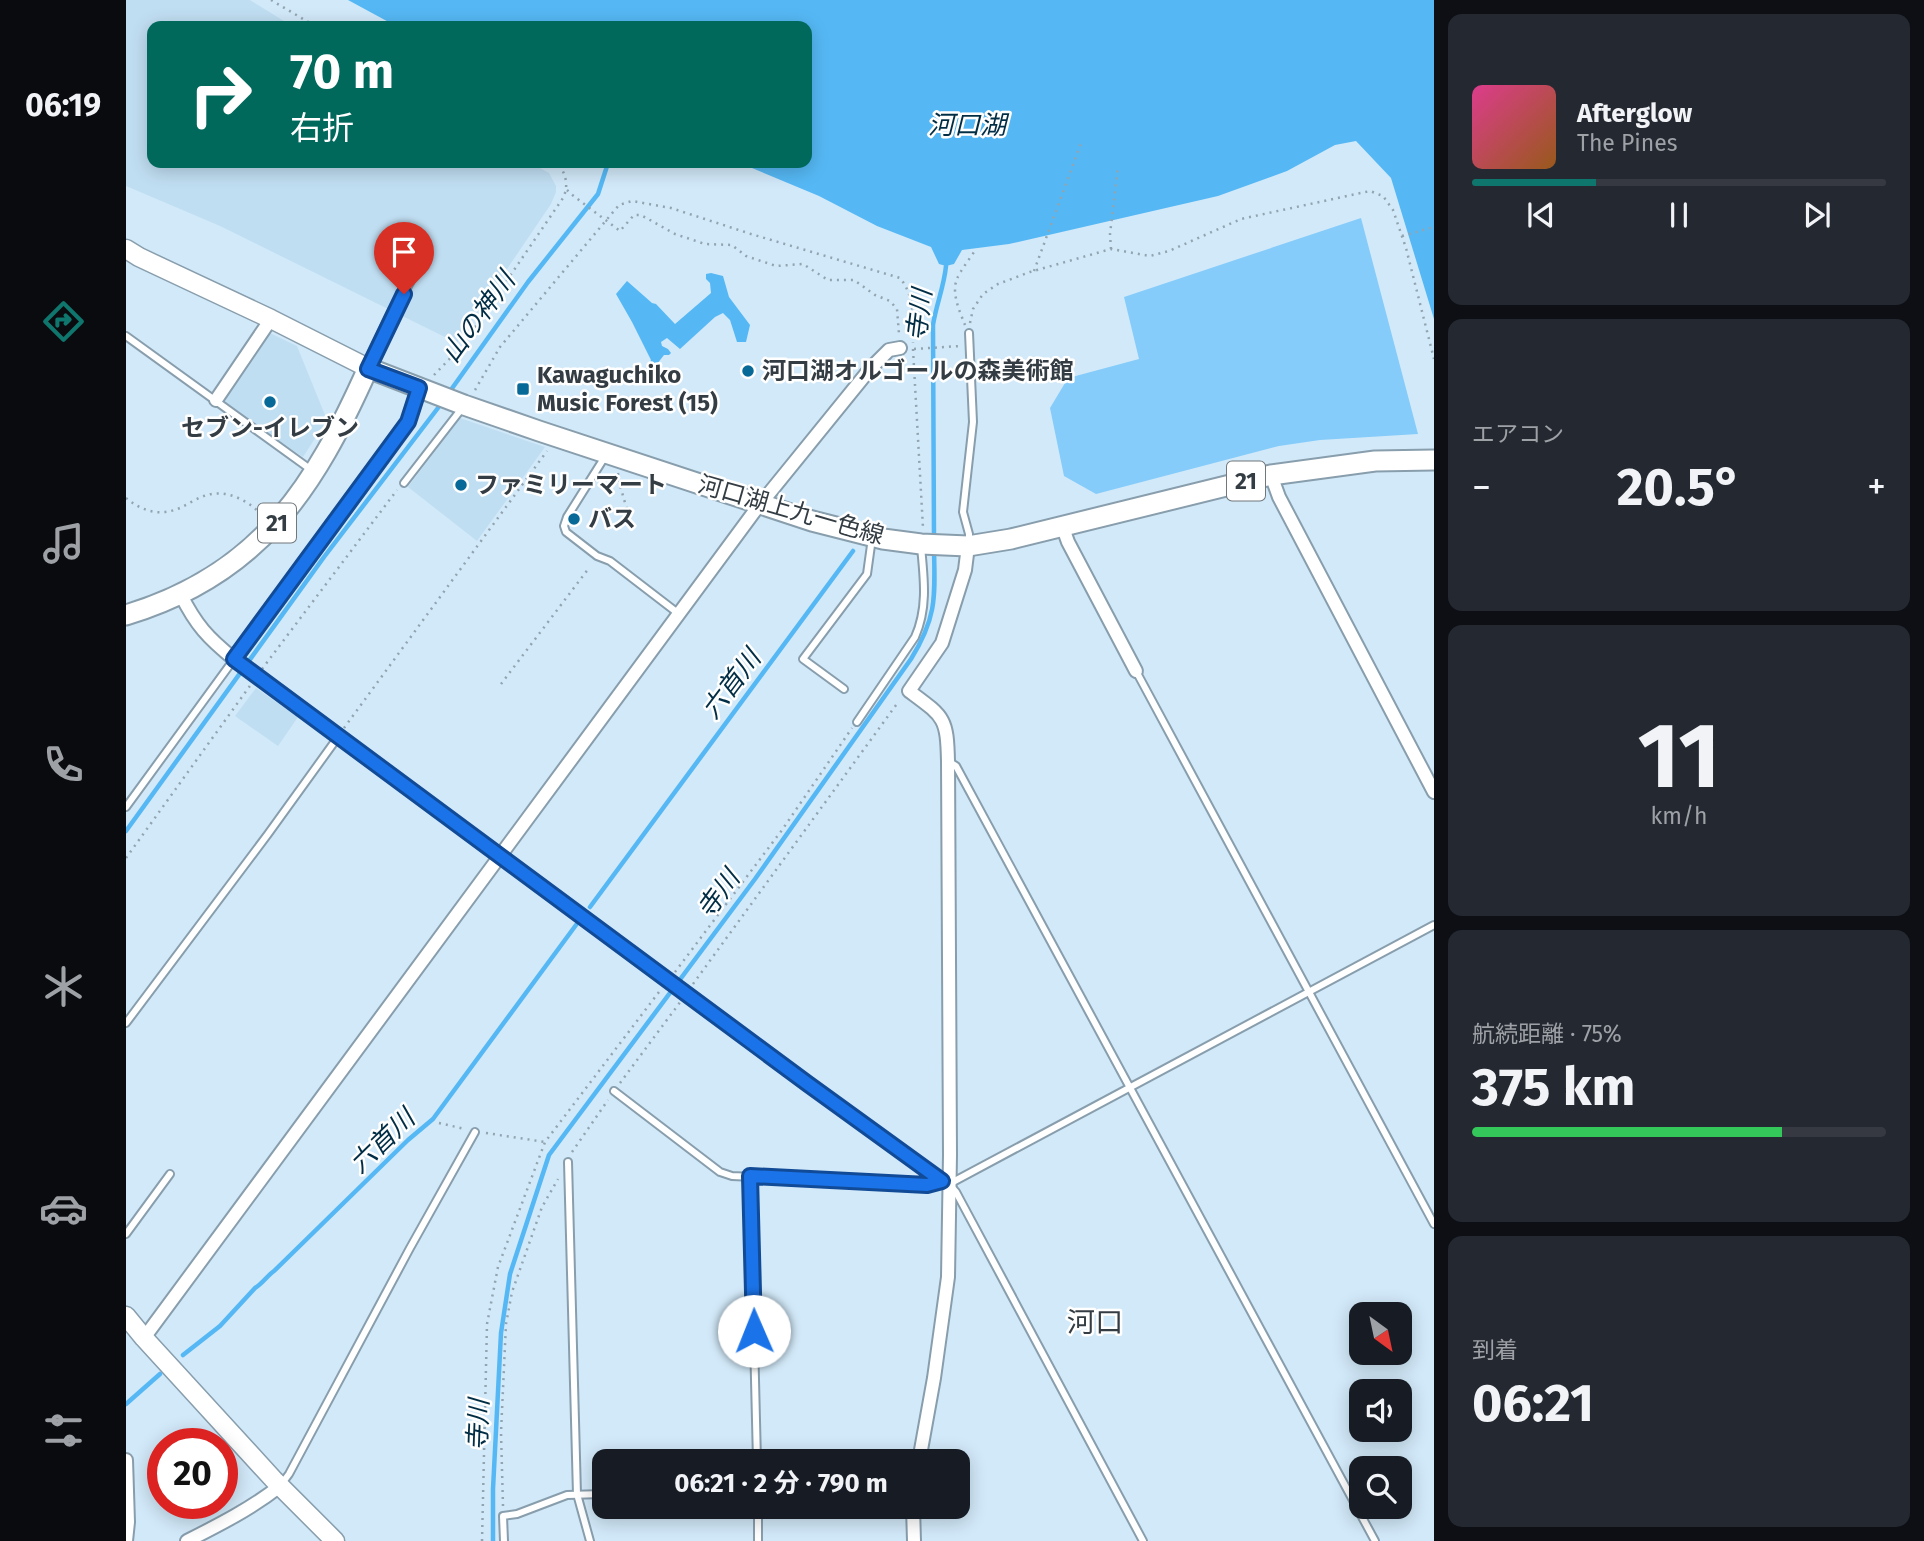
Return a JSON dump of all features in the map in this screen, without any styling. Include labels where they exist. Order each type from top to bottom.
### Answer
[{"type":"main road","name":"河口湖上九一色線","points":[[368,369],[426,386],[613,461],[812,521],[873,536],[962,546],[1063,528],[1271,475],[1375,461],[1434,460]]},
{"type":"main road","name":"21","points":[[126,615],[160,604],[226,568],[270,530],[315,472],[338,432],[368,369]]},
{"type":"street","points":[[126,248],[139,257],[271,319],[368,369],[395,311]]},
{"type":"street","points":[[216,400],[271,319]]},
{"type":"street","points":[[144,1338],[760,505],[870,369],[889,350],[907,349]]},
{"type":"street","points":[[1271,475],[1279,497],[1434,792]]},
{"type":"street","points":[[1063,528],[1136,671]]},
{"type":"street","points":[[921,1449],[947,1287],[948,761],[947,734],[938,712],[909,691],[942,643],[965,570],[962,546]]},
{"type":"street","points":[[181,594],[205,634],[236,660]]},
{"type":"street","points":[[126,1316],[280,1486],[335,1541]]},
{"type":"street","points":[[126,1460],[126,1541]]},
{"type":"street","points":[[187,1541],[228,1520],[280,1486]]},
{"type":"street","points":[[914,1519],[914,1541]]},
{"type":"lane","points":[[395,311],[413,277]]},
{"type":"lane","points":[[962,546],[969,534],[962,512],[974,422],[969,335]]},
{"type":"lane","points":[[126,336],[315,472]]},
{"type":"lane","points":[[126,807],[408,422],[426,386]]},
{"type":"lane","points":[[404,483],[464,401]]},
{"type":"lane","points":[[613,461],[568,517],[564,526],[566,532],[597,556],[610,561],[680,614]]},
{"type":"lane","points":[[844,690],[803,659],[867,574],[873,536]]},
{"type":"lane","points":[[857,722],[921,624],[924,609],[924,540]]},
{"type":"lane","points":[[236,660],[946,1182],[956,1192],[1143,1541]]},
{"type":"lane","points":[[1136,671],[1434,1224]]},
{"type":"lane","points":[[126,1023],[338,737]]},
{"type":"lane","points":[[948,761],[956,766],[1375,1541]]},
{"type":"lane","points":[[614,1091],[720,1172],[732,1176],[927,1185],[946,1182],[1130,1088],[1434,925]]},
{"type":"lane","points":[[280,1486],[475,1132]]},
{"type":"lane","points":[[568,1162],[577,1494],[590,1541]]},
{"type":"lane","points":[[126,1234],[170,1174]]},
{"type":"lane","points":[[750,1176],[757,1449]]},
{"type":"lane","points":[[504,1541],[503,1516],[517,1514],[567,1495],[592,1494]]},
{"type":"lane","points":[[758,1519],[758,1541]]},
{"type":"path","points":[[271,0],[307,21]]},
{"type":"path","points":[[1034,271],[1081,143]]},
{"type":"path","points":[[1111,249],[1110,233],[1118,167]]},
{"type":"path","points":[[560,168],[567,190],[620,231],[634,215],[640,215],[675,234],[705,244],[732,244],[746,256],[776,266],[803,264],[828,280],[854,280],[875,295],[890,301],[897,309],[907,349],[924,540]]},
{"type":"path","points":[[426,386],[463,345],[567,190]]},
{"type":"path","points":[[969,335],[972,309],[983,294],[998,284],[1034,271],[1111,249],[1150,256],[1169,251],[1241,219],[1370,191],[1383,196],[1393,210],[1403,236],[1434,359]]},
{"type":"path","points":[[464,401],[500,347],[619,205],[632,201],[671,208],[900,278],[907,287],[911,302],[907,349]]},
{"type":"path","points":[[1403,236],[1434,227]]},
{"type":"path","points":[[969,335],[955,287],[957,278],[976,249]]},
{"type":"path","points":[[907,349],[964,345]]},
{"type":"path","points":[[338,737],[557,437]]},
{"type":"path","points":[[613,461],[628,513],[620,526]]},
{"type":"path","points":[[126,498],[149,512],[163,513],[178,509],[208,494],[225,493],[254,508],[264,517],[270,530]]},
{"type":"path","points":[[501,684],[589,568]]},
{"type":"path","points":[[503,1516],[501,1432],[506,1324],[512,1292],[542,1207],[574,1149],[614,1091],[909,691]]},
{"type":"path","points":[[482,1541],[487,1324],[498,1267],[545,1142],[670,981],[782,830],[857,722]]},
{"type":"path","points":[[439,1124],[545,1142]]},
{"type":"shaded area","points":[[126,0],[250,0],[284,21],[147,21],[147,168],[540,168],[549,173],[556,192],[551,204],[457,343],[220,226],[126,186]]},
{"type":"shaded area","points":[[1361,218],[1418,434],[1320,440],[1279,446],[1096,494],[1064,476],[1050,408],[1065,383],[1072,377],[1139,359],[1124,297]]},
{"type":"shaded area","points":[[270,333],[297,346],[327,420],[303,457],[221,401]]},
{"type":"shaded area","points":[[460,418],[545,447],[477,541],[408,487]]},
{"type":"shaded area","points":[[256,688],[298,717],[278,746],[235,716]]},
{"type":"water","name":"河口湖","points":[[348,0],[1434,0],[1434,319],[1391,178],[1356,141],[1335,145],[1287,171],[1218,196],[1009,244],[962,250],[954,264],[946,266],[939,264],[931,247],[877,226],[819,196],[752,168],[812,168],[812,21],[387,21]]},
{"type":"water","points":[[706,274],[723,276],[729,297],[750,325],[746,342],[737,342],[730,320],[723,313],[680,349],[667,338],[661,342],[671,353],[664,355],[647,377],[644,374],[651,360],[616,294],[627,281],[656,304],[675,324],[711,293]]},
{"type":"waterway","name":"山の神川","points":[[448,394],[528,282],[598,194],[606,168]]},
{"type":"waterway","name":"寺川","points":[[934,540],[933,325],[946,266]]},
{"type":"waterway","name":"山の神川","points":[[126,831],[324,557],[441,404]]},
{"type":"waterway","name":"寺川","points":[[493,1541],[501,1333],[510,1274],[549,1155],[755,879],[911,659],[926,631],[933,606],[934,549]]},
{"type":"waterway","name":"六首川","points":[[590,907],[853,551]]},
{"type":"waterway","name":"六首川","points":[[183,1355],[220,1326],[255,1288],[433,1119],[576,925]]},
{"type":"waterway","name":"六首川","points":[[126,1404],[160,1374]]},
{"type":"place","name":"河口湖オルゴールの森美術館","points":[[748,371]]},
{"type":"place","name":"Kawaguchiko Music Forest (15)","points":[[523,389]]},
{"type":"place","name":"セブン-イレブン","points":[[270,402]]},
{"type":"place","name":"ファミリーマート","points":[[461,485]]},
{"type":"place","name":"バス","points":[[574,519]]},
{"type":"district","name":"河口","points":[[1095,1322]]},
{"type":"route","points":[[404,294],[368,369],[419,388],[408,422],[234,659],[942,1181],[927,1185],[750,1176],[754,1331]]}]
